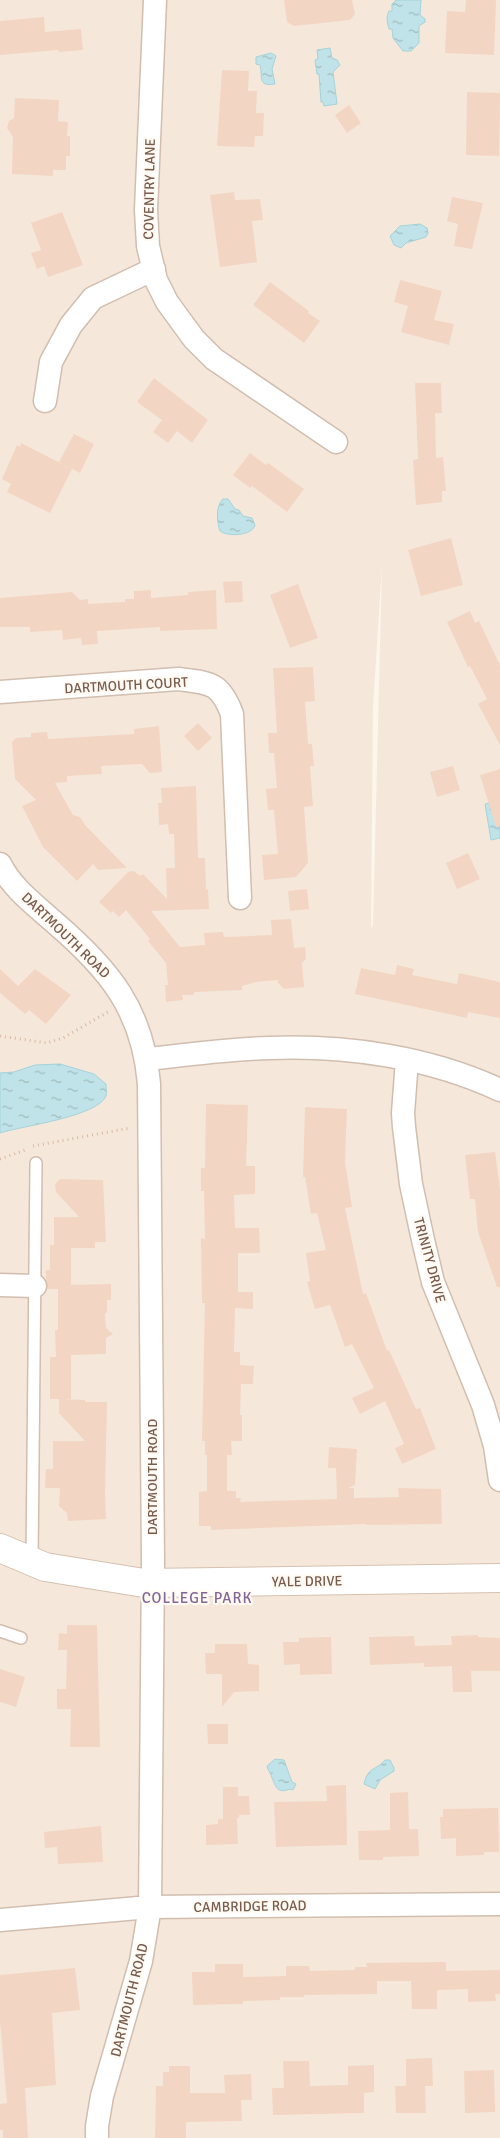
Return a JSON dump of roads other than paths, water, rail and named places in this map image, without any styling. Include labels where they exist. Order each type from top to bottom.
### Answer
[{"type":"street","name":"COVENTRY LANE","points":[[155,0],[146,210],[148,246],[156,280],[167,302],[194,339],[214,359],[336,442]]},
{"type":"street","points":[[45,401],[51,362],[71,325],[93,298],[154,269]]},
{"type":"street","name":"DARTMOUTH COURT","points":[[0,692],[178,679],[216,686],[227,700],[232,714],[240,898]]},
{"type":"street","name":"DARTMOUTH ROAD","points":[[0,864],[20,891],[71,936],[109,974],[126,1001],[136,1022],[147,1059],[151,1125],[153,1582],[150,1907],[141,1961],[102,2096],[97,2138]]},
{"type":"street","points":[[147,1059],[269,1048],[327,1048],[385,1055],[407,1060],[435,1067],[500,1090]]},
{"type":"street","name":"TRINITY DRIVE","points":[[407,1060],[403,1113],[404,1127],[411,1184],[423,1240],[433,1282],[483,1405],[495,1446],[500,1480]]},
{"type":"street","points":[[0,1285],[35,1286]]},
{"type":"street","name":"YALE DRIVE","points":[[0,1548],[32,1562],[61,1571],[153,1582],[500,1578]]},
{"type":"street","name":"CAMBRIDGE ROAD","points":[[0,1920],[150,1907],[500,1904]]},
{"type":"lane","points":[[32,1562],[36,1163]]},
{"type":"lane","points":[[0,1631],[21,1638]]},
{"type":"water","points":[[396,0],[421,0],[420,15],[425,19],[425,22],[419,26],[419,43],[411,51],[403,51],[393,38],[392,29],[389,29],[387,15],[389,11],[392,11],[392,4]]},
{"type":"water","points":[[330,48],[332,58],[337,60],[340,65],[333,72],[337,104],[324,106],[323,102],[321,102],[319,74],[317,74],[315,60],[318,59],[317,50]]},
{"type":"water","points":[[271,53],[276,56],[272,69],[275,84],[269,85],[265,84],[262,80],[260,65],[256,64],[256,57]]},
{"type":"water","points":[[420,224],[427,228],[428,233],[426,237],[406,243],[401,248],[394,245],[390,236],[400,226]]},
{"type":"water","points":[[223,499],[228,499],[243,516],[252,518],[255,525],[253,529],[234,535],[220,531],[218,510]]},
{"type":"water","points":[[500,801],[500,838],[491,840],[485,804]]},
{"type":"water","points":[[60,1064],[94,1074],[106,1084],[106,1096],[100,1103],[89,1110],[58,1120],[0,1133],[0,1073],[14,1072],[35,1065]]},
{"type":"water","points":[[275,1759],[284,1760],[292,1782],[296,1784],[293,1790],[282,1791],[276,1787],[267,1766]]},
{"type":"water","points":[[385,1760],[390,1760],[394,1771],[380,1780],[375,1789],[364,1784],[370,1771]]},
{"type":"district","name":"COLLEGE PARK","points":[[197,1598]]}]
